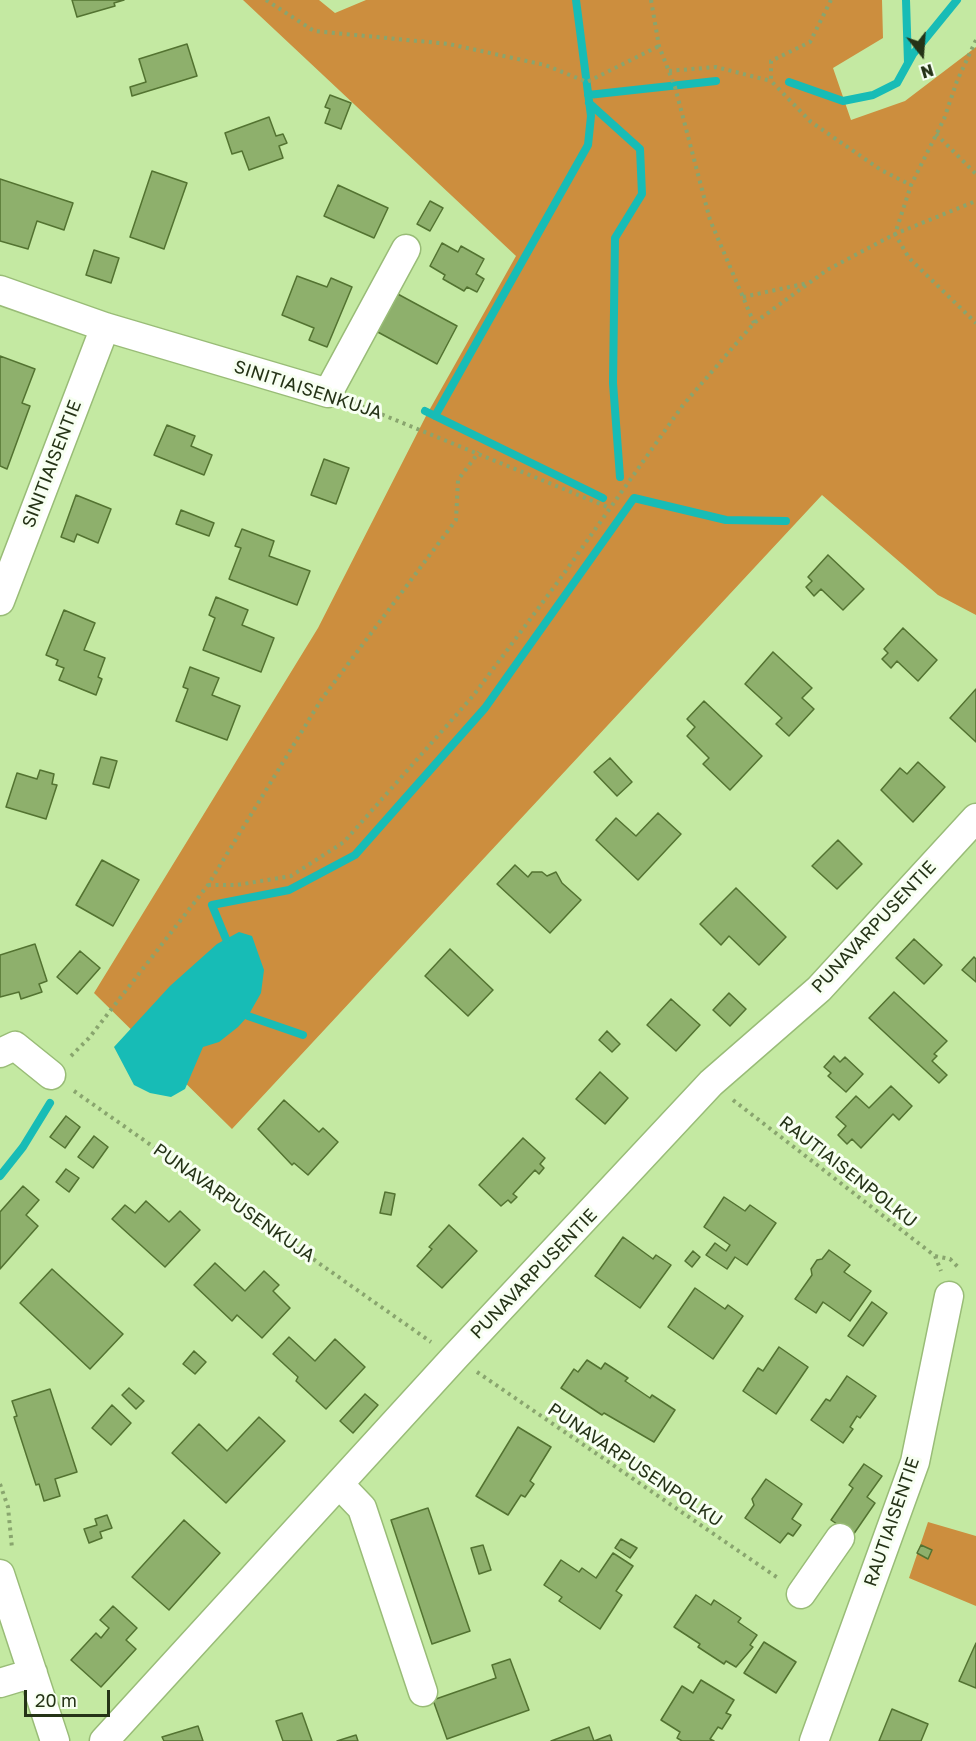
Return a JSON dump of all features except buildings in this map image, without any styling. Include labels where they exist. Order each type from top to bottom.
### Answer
[{"type":"street","points":[[328,393],[406,249]]},
{"type":"street","name":"SINITIAISENKUJA","points":[[0,290],[105,327],[328,393]]},
{"type":"street","name":"SINITIAISENTIE","points":[[0,601],[105,327]]},
{"type":"street","name":"PUNAVARPUSENTIE","points":[[104,1741],[454,1358],[711,1083],[819,989],[976,818]]},
{"type":"street","points":[[7,1050],[51,1075]]},
{"type":"street","name":"RAUTIAISENTIE","points":[[814,1741],[915,1462],[949,1296]]},
{"type":"street","points":[[339,1485],[362,1508],[423,1692]]},
{"type":"street","points":[[801,1594],[840,1538]]},
{"type":"street","points":[[0,1574],[55,1741]]},
{"type":"street","points":[[0,1683],[33,1673]]},
{"type":"path","points":[[266,0],[314,31],[449,44],[545,65],[587,82],[659,46]]},
{"type":"path","points":[[651,0],[659,46],[669,71],[710,220],[754,323]]},
{"type":"path","points":[[771,81],[771,61],[810,42],[831,0]]},
{"type":"path","points":[[976,40],[936,134],[911,184],[895,234],[909,258],[976,323]]},
{"type":"path","points":[[669,71],[716,67],[771,81],[811,122],[880,170],[911,184]]},
{"type":"path","points":[[936,134],[976,174]]},
{"type":"path","points":[[208,885],[237,885],[291,876],[344,842],[473,696],[683,405],[754,323],[811,282],[895,234],[976,201]]},
{"type":"path","points":[[743,297],[811,282]]},
{"type":"path","name":"SINITIAISENKUJA","points":[[328,393],[479,452],[610,508]]},
{"type":"path","points":[[51,1075],[89,1038],[208,885],[321,700],[456,520],[458,480],[479,452]]},
{"type":"path","name":"PUNAVARPUSENKUJA","points":[[51,1075],[454,1358]]},
{"type":"path","name":"RAUTIAISENPOLKU","points":[[711,1083],[935,1256],[949,1296]]},
{"type":"path","name":"PUNAVARPUSENPOLKU","points":[[454,1358],[801,1594]]},
{"type":"shaded area","points":[[243,0],[319,0],[335,13],[366,0],[882,0],[883,38],[833,68],[851,120],[905,101],[976,47],[976,615],[938,595],[822,495],[232,1129],[94,993],[318,628],[426,416],[516,256]]},
{"type":"shaded area","points":[[928,1522],[976,1536],[976,1606],[909,1578]]},
{"type":"water","points":[[239,932],[252,936],[264,970],[261,993],[248,1016],[219,1042],[203,1047],[185,1089],[171,1097],[150,1093],[134,1085],[114,1047],[170,986],[217,944]]},
{"type":"waterway","points":[[435,416],[588,145],[591,116],[576,0]]},
{"type":"waterway","points":[[906,0],[908,63]]},
{"type":"waterway","points":[[789,82],[843,101],[873,95],[897,83],[913,54],[957,0]]},
{"type":"waterway","points":[[588,95],[716,81]]},
{"type":"waterway","points":[[589,103],[640,149],[642,194],[615,238],[613,383],[620,477]]},
{"type":"waterway","points":[[425,411],[603,498]]},
{"type":"waterway","points":[[226,939],[212,905],[289,890],[355,855],[485,708],[634,498],[726,520],[786,521]]},
{"type":"waterway","points":[[248,1016],[303,1035]]},
{"type":"waterway","points":[[0,1176],[23,1147],[50,1103]]}]
